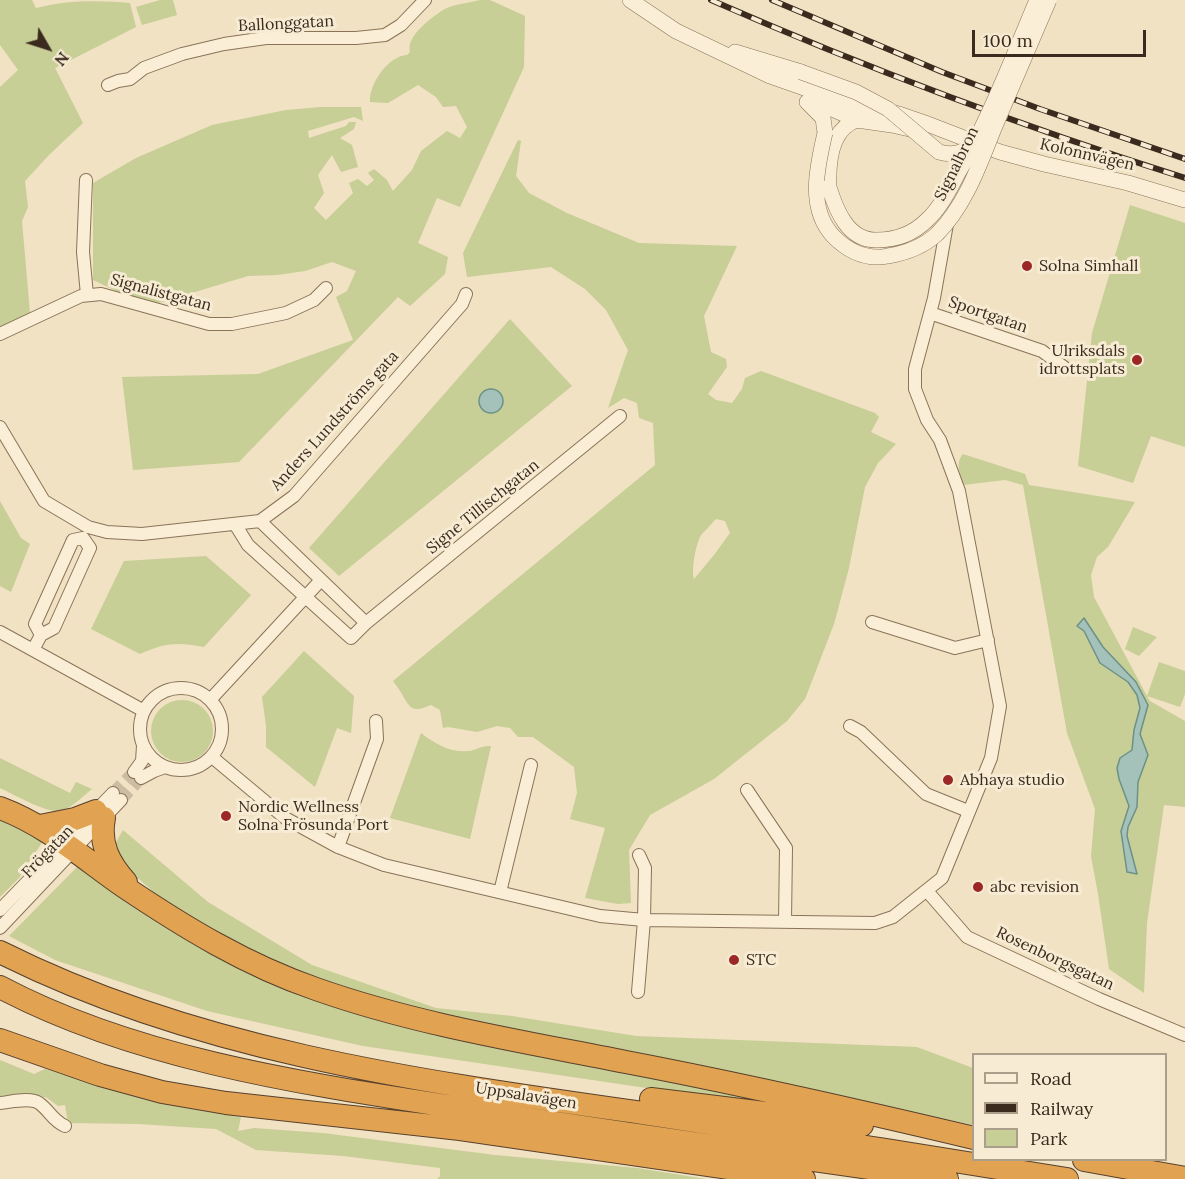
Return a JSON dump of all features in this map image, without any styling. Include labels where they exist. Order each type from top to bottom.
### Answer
[{"type":"highway","points":[[0,808],[40,826],[139,897],[192,931],[247,961],[315,989],[452,1028],[636,1063],[828,1104],[972,1139]]},
{"type":"highway","points":[[40,826],[100,815],[101,833],[109,858],[119,874],[139,897]]},
{"type":"highway","name":"Uppsalavägen","points":[[0,952],[42,974],[121,1004],[218,1034],[323,1060],[529,1098],[804,1137],[1067,1179]]},
{"type":"highway","name":"Uppsalavägen","points":[[0,987],[29,1003],[125,1040],[238,1068],[368,1094],[947,1179]]},
{"type":"highway","points":[[0,1040],[16,1048],[100,1075],[162,1092],[226,1103],[460,1129],[804,1179]]},
{"type":"highway","points":[[413,1077],[532,1084],[972,1139]]},
{"type":"highway","points":[[537,1120],[579,1146]]},
{"type":"highway","points":[[1089,1161],[1185,1178]]},
{"type":"street","name":"Ballonggatan","points":[[108,85],[130,79],[144,68],[182,54],[224,44],[266,38],[356,38],[385,35],[401,26],[425,0]]},
{"type":"street","name":"Kolonnvägen","points":[[630,0],[663,23],[695,41],[770,76],[841,101],[899,114],[977,146]]},
{"type":"street","name":"Signalbron","points":[[857,120],[846,125],[837,137],[830,160],[829,187],[839,216],[848,228],[861,237],[874,241],[901,237],[915,230],[927,220],[944,199],[977,146],[1037,0]]},
{"type":"street","name":"Signalbron","points":[[825,133],[819,155],[816,191],[821,216],[829,232],[851,250],[875,257],[904,253],[924,244],[948,220],[969,187],[1049,0]]},
{"type":"street","points":[[695,41],[801,72],[856,92],[888,109],[939,152],[949,155],[959,154],[977,146]]},
{"type":"street","name":"Kolonnvägen","points":[[770,76],[800,96],[823,118],[825,133]]},
{"type":"street","name":"Kolonnvägen","points":[[800,96],[857,120],[892,125],[949,142],[977,146],[1128,183],[1185,201]]},
{"type":"street","name":"Kolonnvägen","points":[[838,112],[899,114]]},
{"type":"street","points":[[825,133],[830,120],[838,112]]},
{"type":"street","points":[[212,756],[285,818],[338,847],[384,865],[600,916],[644,920],[875,923],[893,917],[927,891],[942,878],[990,758],[1000,706],[959,490],[940,440],[927,420],[915,389],[915,369],[930,313],[948,218],[977,146]]},
{"type":"street","name":"Signalistgatan","points":[[86,180],[83,252],[87,295]]},
{"type":"street","name":"Signalistgatan","points":[[0,334],[87,295],[101,294],[209,324],[232,324],[286,313],[314,300],[326,288]]},
{"type":"street","name":"Anders Lundströms gata","points":[[0,427],[44,501],[85,532],[142,534],[260,521],[294,496],[462,304],[466,294]]},
{"type":"street","name":"Sportgatan","points":[[930,313],[1042,351],[1065,368]]},
{"type":"street","name":"Signe Tillischgatan","points":[[235,524],[248,545],[351,638],[366,623],[620,416]]},
{"type":"street","points":[[260,521],[366,623]]},
{"type":"street","points":[[33,650],[41,635],[54,628],[90,548],[85,532],[73,540],[35,624],[41,635]]},
{"type":"street","points":[[210,700],[321,580]]},
{"type":"street","points":[[872,622],[955,648],[988,640]]},
{"type":"street","points":[[0,632],[144,711]]},
{"type":"street","points":[[143,746],[154,761],[165,767],[190,770],[202,765],[220,744],[223,725],[220,714],[210,700],[198,692],[182,688],[165,691],[157,696],[144,711],[140,730],[143,746],[142,761],[137,775],[165,767]]},
{"type":"street","points":[[338,847],[377,739],[376,721]]},
{"type":"street","points":[[850,726],[861,732],[926,794],[968,811]]},
{"type":"street","points":[[500,892],[531,765]]},
{"type":"street","points":[[747,790],[786,848],[784,921]]},
{"type":"street","name":"Frögatan","points":[[0,910],[117,796]]},
{"type":"street","name":"Frögatan","points":[[0,928],[68,846]]},
{"type":"street","points":[[638,992],[644,920],[645,868],[639,855]]},
{"type":"street","name":"Rosenborgsgatan","points":[[927,891],[967,937],[1099,999],[1185,1035]]},
{"type":"street","points":[[0,1103],[29,1100],[38,1102],[56,1121],[65,1126]]},
{"type":"green space","points":[[0,0],[32,0],[36,8],[83,1],[130,3],[136,27],[55,68],[83,123],[25,181],[28,207],[22,221],[30,313],[0,329],[0,87],[18,70],[0,45]]},
{"type":"green space","points":[[160,0],[173,0],[177,15],[142,25],[136,7]]},
{"type":"green space","points":[[480,0],[490,0],[525,16],[524,67],[460,207],[437,198],[418,243],[448,257],[445,274],[410,306],[398,297],[239,462],[133,470],[122,377],[258,374],[353,340],[336,297],[347,291],[356,271],[332,262],[305,271],[248,276],[155,304],[129,297],[93,280],[93,183],[136,158],[212,125],[286,110],[361,107],[363,121],[354,117],[308,131],[309,138],[346,126],[349,122],[356,122],[354,129],[340,138],[352,145],[358,167],[341,172],[332,155],[318,175],[324,193],[314,208],[326,220],[353,193],[349,183],[358,179],[367,186],[374,180],[368,173],[374,169],[387,180],[393,191],[412,170],[421,151],[447,131],[460,138],[467,127],[456,106],[443,107],[436,97],[418,85],[388,103],[370,102],[376,79],[393,60],[410,52],[415,34],[432,18],[447,8]]},
{"type":"green space","points":[[518,140],[521,141],[516,176],[529,193],[567,213],[639,243],[737,246],[704,316],[711,352],[726,359],[727,367],[708,394],[716,400],[732,403],[742,389],[745,378],[761,371],[875,413],[879,417],[871,432],[896,444],[878,463],[865,487],[849,568],[834,624],[805,699],[787,721],[714,779],[650,815],[629,850],[631,903],[618,904],[585,898],[605,828],[570,819],[577,793],[574,767],[533,737],[518,737],[510,728],[497,726],[477,732],[443,728],[440,710],[431,705],[420,709],[413,708],[407,703],[393,681],[655,465],[653,423],[639,418],[637,403],[624,398],[608,408],[628,350],[606,310],[585,289],[551,267],[467,277],[463,253]],"holes":[[[716,519],[725,521],[730,533],[694,579],[696,549],[702,534]]]},
{"type":"green space","name":"Ulriksdals idrottsplats","points":[[1130,205],[1185,223],[1185,447],[1151,436],[1133,483],[1078,466],[1092,333]]},
{"type":"green space","points":[[510,319],[572,386],[339,576],[309,548]]},
{"type":"green space","points":[[963,454],[1025,474],[1029,485],[1135,502],[1108,547],[1097,557],[1091,575],[1094,597],[1150,701],[1185,721],[1185,807],[1164,805],[1147,923],[1144,993],[1109,969],[1091,856],[1095,809],[1067,733],[1023,485],[1005,480],[963,485],[959,465]]},
{"type":"green space","points":[[0,501],[21,538],[30,544],[11,592],[0,586]]},
{"type":"green space","points":[[206,556],[251,595],[204,647],[171,644],[140,654],[91,629],[124,561]]},
{"type":"green space","points":[[1133,627],[1157,637],[1139,656],[1125,649]]},
{"type":"green space","points":[[304,651],[354,696],[351,733],[337,728],[315,787],[266,747],[262,697]]},
{"type":"green space","points":[[1159,662],[1185,671],[1185,694],[1180,707],[1147,696]]},
{"type":"green space","points":[[182,700],[204,709],[213,731],[204,753],[182,762],[160,753],[151,731],[160,709]]},
{"type":"green space","points":[[421,733],[448,749],[470,751],[491,746],[470,839],[390,818]]},
{"type":"green space","points":[[0,758],[70,793],[76,782],[92,789],[73,805],[61,811],[48,810],[0,788]]},
{"type":"green space","points":[[0,817],[43,841],[19,878],[0,897]]},
{"type":"green space","points":[[123,830],[208,902],[312,965],[436,1008],[512,1016],[636,1036],[917,1047],[972,1068],[972,1125],[373,1001],[272,963],[217,933],[158,896],[121,860],[115,844]]},
{"type":"green space","points":[[80,864],[259,975],[842,1117],[363,1046],[207,1011],[55,960],[9,936]]},
{"type":"green space","points":[[0,1060],[34,1074],[45,1069],[161,1103],[241,1117],[238,1131],[254,1128],[323,1133],[495,1155],[637,1168],[706,1179],[437,1179],[440,1176],[440,1168],[343,1156],[256,1150],[216,1129],[138,1124],[68,1123],[65,1105],[58,1106],[46,1097],[0,1100]]},
{"type":"water","points":[[491,389],[496,390],[502,396],[502,406],[496,412],[491,413],[486,412],[480,406],[479,401],[480,396],[486,390]]},
{"type":"water","points":[[1084,618],[1103,647],[1136,682],[1148,705],[1140,734],[1148,755],[1138,782],[1137,807],[1128,827],[1127,836],[1137,874],[1127,872],[1121,831],[1129,806],[1117,768],[1120,758],[1132,750],[1140,708],[1137,695],[1128,682],[1100,663],[1084,631],[1077,626]]},
{"type":"tunnel","points":[[113,793],[134,772]]},
{"type":"tunnel","points":[[121,800],[141,778]]},
{"type":"railway","points":[[711,0],[946,95],[1185,178]]},
{"type":"railway","points":[[772,0],[942,72],[1040,109],[1185,159]]},
{"type":"place","name":"Solna Simhall","points":[[1027,266]]},
{"type":"place","name":"Ulriksdals idrottsplats","points":[[1137,360]]},
{"type":"place","name":"Abhaya studio","points":[[948,780]]},
{"type":"place","name":"Nordic Wellness Solna Frösunda Port","points":[[226,816]]},
{"type":"place","name":"abc revision","points":[[978,887]]},
{"type":"place","name":"STC","points":[[734,960]]}]
